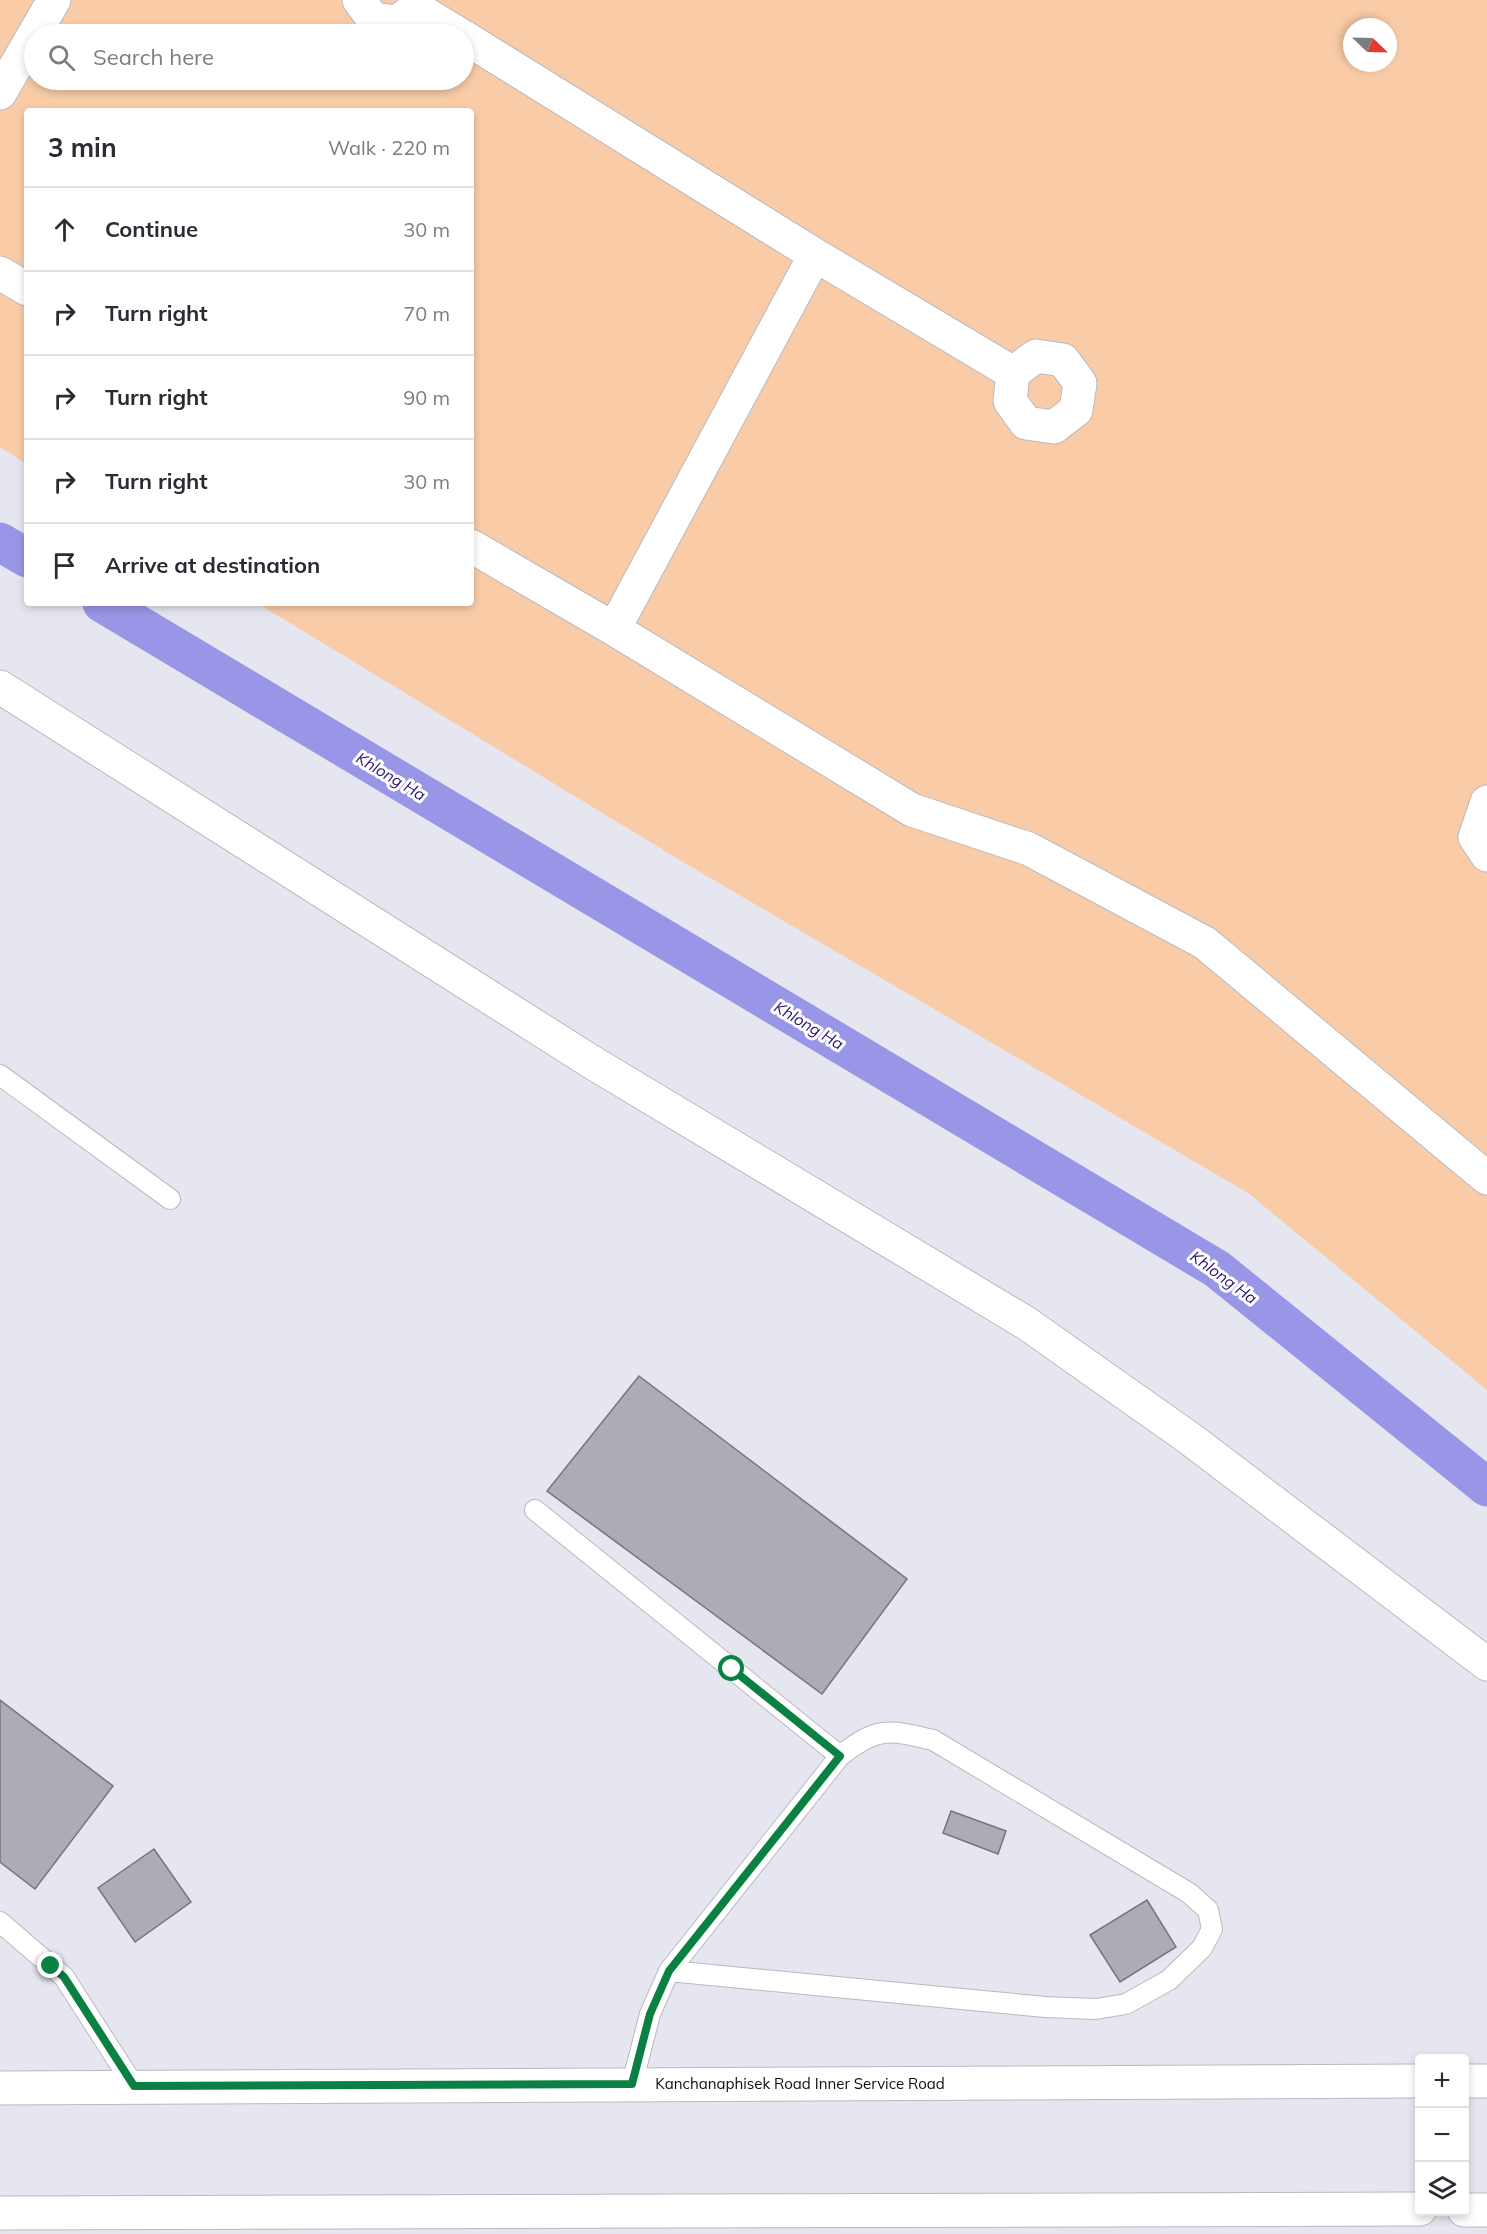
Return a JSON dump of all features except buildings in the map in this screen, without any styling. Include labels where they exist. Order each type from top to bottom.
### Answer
[{"type":"main road","points":[[40,24],[54,0]]},
{"type":"main road","points":[[359,0],[374,19],[397,22],[417,4],[445,24]]},
{"type":"main road","points":[[474,43],[815,255],[1013,373]]},
{"type":"main road","points":[[0,93],[24,52]]},
{"type":"main road","points":[[614,629],[815,255]]},
{"type":"main road","points":[[0,273],[24,287]]},
{"type":"main road","points":[[474,548],[614,629],[912,810],[1029,849],[1205,943],[1487,1178]]},
{"type":"main road","points":[[0,687],[590,1061],[1026,1323],[1189,1438],[1487,1664]]},
{"type":"main road","points":[[1487,802],[1475,837],[1487,855]]},
{"type":"main road","name":"Kanchanaphisek Road Inner Service Road","points":[[0,2088],[1415,2081]]},
{"type":"main road","points":[[1469,2081],[1487,2081]]},
{"type":"main road","points":[[0,2213],[1415,2210]]},
{"type":"main road","points":[[1469,2210],[1487,2210]]},
{"type":"lane","points":[[0,1075],[170,1199]]},
{"type":"lane","points":[[535,1510],[840,1756]]},
{"type":"lane","points":[[632,2084],[650,2014],[669,1971],[840,1756],[860,1740],[877,1733],[901,1732],[933,1740],[1189,1893],[1208,1910],[1212,1929],[1202,1948],[1169,1980],[1126,2004],[1096,2009],[1045,2007],[669,1971]]},
{"type":"lane","points":[[0,1922],[64,1977],[134,2086]]},
{"type":"shaded area","points":[[0,0],[1487,0],[1487,1390],[1248,1193],[683,862],[262,606],[474,606],[474,108],[24,108],[24,462],[0,447]]},
{"type":"waterway","name":"Khlong Ha","points":[[0,542],[24,556]]},
{"type":"waterway","name":"Khlong Ha","points":[[107,606],[1217,1269],[1487,1487]]},
{"type":"route","points":[[51,1966],[64,1977],[134,2086],[632,2084],[650,2014],[669,1971],[840,1756],[732,1669]]}]
